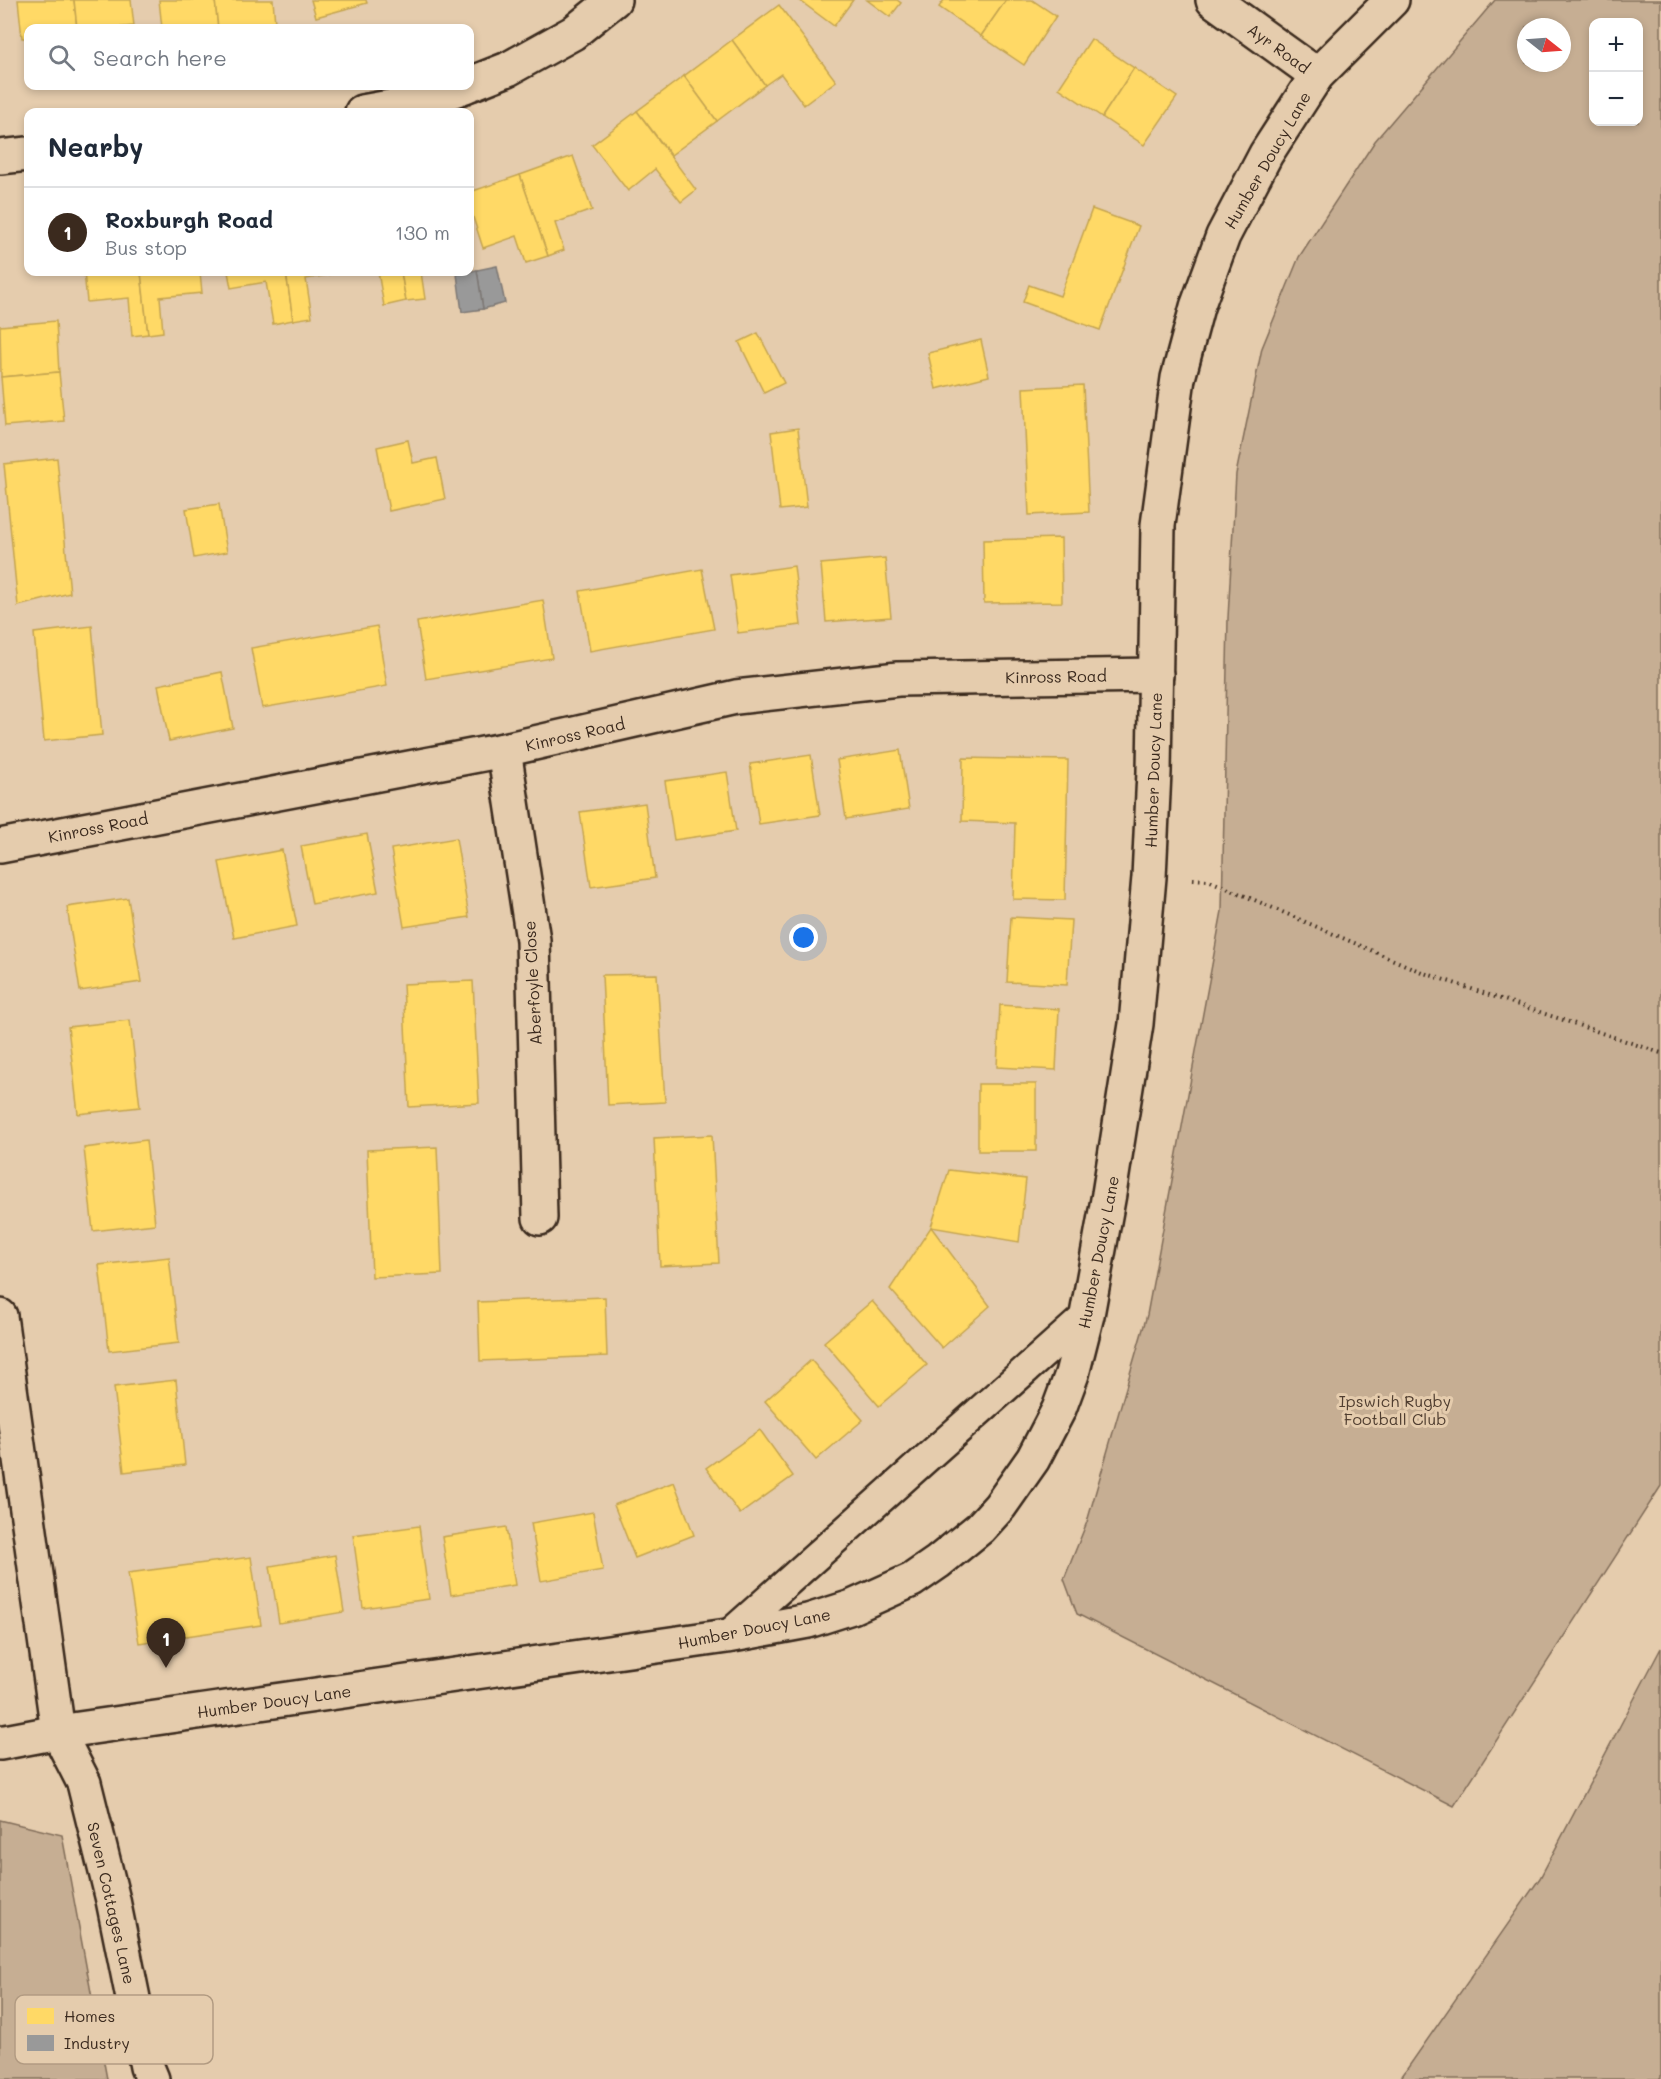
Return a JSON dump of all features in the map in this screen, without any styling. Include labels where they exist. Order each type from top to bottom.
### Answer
[{"type":"street","points":[[474,82],[508,69],[573,33],[614,0]]},
{"type":"street","name":"Ayr Road","points":[[1213,0],[1317,75]]},
{"type":"street","name":"Humber Doucy Lane","points":[[0,1743],[58,1732],[727,1636],[808,1621],[852,1607],[912,1580],[951,1553],[980,1528],[1020,1481],[1047,1435],[1072,1374],[1087,1315],[1135,1033],[1149,877],[1156,675],[1158,525],[1178,378],[1197,307],[1223,236],[1266,154],[1317,75],[1392,0]]},
{"type":"street","points":[[384,108],[423,101],[454,90]]},
{"type":"street","points":[[0,157],[24,154]]},
{"type":"street","name":"Kinross Road","points":[[0,846],[504,750],[747,696],[898,679],[1156,675]]},
{"type":"street","name":"Aberfoyle Close","points":[[504,750],[533,940],[540,1218]]},
{"type":"street","name":"Seven Cottages Lane","points":[[0,1316],[58,1732],[84,1783],[113,1900],[132,1995]]},
{"type":"street","name":"Seven Cottages Lane","points":[[146,2064],[152,2079]]},
{"type":"lane","points":[[727,1636],[1087,1315]]},
{"type":"path","points":[[1149,877],[1208,880],[1424,973],[1661,1053]]},
{"type":"green space","name":"Ipswich Rugby Football Club","points":[[1495,0],[1661,0],[1661,1486],[1454,1806],[1077,1614],[1064,1579],[1087,1522],[1147,1315],[1222,911],[1228,618],[1236,474],[1262,348],[1299,257],[1375,141]]},
{"type":"green space","points":[[1661,1648],[1661,2079],[1400,2079],[1540,1878]]},
{"type":"green space","points":[[0,1820],[62,1835],[92,1995],[15,1995],[15,2064],[104,2064],[107,2079],[0,2079]]},
{"type":"building: Homes","points":[[18,0],[74,0],[77,24],[24,24],[24,38],[22,38]]},
{"type":"building: Homes","points":[[74,0],[131,0],[134,24],[77,24]]},
{"type":"building: Homes","points":[[159,0],[215,0],[218,24],[162,24]]},
{"type":"building: Homes","points":[[215,0],[273,0],[275,23],[218,24]]},
{"type":"building: Homes","points":[[311,0],[366,0],[367,3],[316,17]]},
{"type":"building: Homes","points":[[799,0],[853,0],[834,26]]},
{"type":"building: Homes","points":[[867,0],[897,0],[901,3],[890,17]]},
{"type":"building: Homes","points":[[944,0],[1006,0],[981,36],[939,7]]},
{"type":"building: Homes","points":[[1006,0],[1032,0],[1056,16],[1024,65],[981,36]]},
{"type":"building: Homes","points":[[779,5],[836,81],[804,105],[781,74],[765,85],[732,40]]},
{"type":"building: Homes","points":[[1091,39],[1134,68],[1102,117],[1059,88]]},
{"type":"building: Homes","points":[[732,40],[765,85],[717,121],[684,76]]},
{"type":"building: Homes","points":[[1134,68],[1177,97],[1144,145],[1102,117]]},
{"type":"building: Homes","points":[[684,76],[717,121],[671,155],[637,111]]},
{"type":"building: Homes","points":[[637,111],[696,190],[681,202],[655,169],[628,191],[592,145]]},
{"type":"building: Homes","points":[[573,156],[592,210],[555,223],[564,250],[548,256],[520,175]]},
{"type":"building: Homes","points":[[520,175],[548,256],[526,263],[517,236],[483,248],[474,220],[474,191]]},
{"type":"building: Homes","points":[[1092,209],[1139,226],[1100,330],[1023,302],[1029,285],[1060,296]]},
{"type":"building: Homes","points":[[84,276],[141,276],[148,334],[132,336],[129,298],[87,302]]},
{"type":"building: Homes","points":[[141,276],[200,276],[202,293],[160,297],[163,332],[148,334]]},
{"type":"building: Homes","points":[[229,276],[287,276],[293,320],[273,324],[266,282],[231,288]]},
{"type":"building: Homes","points":[[287,276],[322,276],[306,279],[312,317],[293,320]]},
{"type":"building: Homes","points":[[379,276],[402,276],[406,301],[384,306]]},
{"type":"building: Homes","points":[[402,276],[422,276],[425,299],[406,301]]},
{"type":"building: Homes","points":[[56,321],[59,372],[1,377],[0,326]]},
{"type":"building: Homes","points":[[758,333],[784,383],[764,393],[739,342]]},
{"type":"building: Homes","points":[[981,340],[989,376],[936,389],[928,353]]},
{"type":"building: Homes","points":[[59,372],[64,421],[5,426],[1,377]]},
{"type":"building: Homes","points":[[1083,385],[1089,512],[1029,515],[1023,388]]},
{"type":"building: Homes","points":[[798,428],[807,507],[780,510],[771,432]]},
{"type":"building: Homes","points":[[408,440],[413,463],[437,458],[445,499],[389,511],[377,447]]},
{"type":"building: Homes","points":[[57,458],[70,593],[18,606],[4,464]]},
{"type":"building: Homes","points":[[219,504],[227,552],[194,558],[186,509]]},
{"type":"building: Homes","points":[[1061,538],[1062,602],[984,603],[983,540]]},
{"type":"building: Homes","points":[[885,558],[891,617],[826,622],[821,564]]},
{"type":"building: Homes","points":[[794,566],[801,625],[738,633],[730,575]]},
{"type":"building: Homes","points":[[702,569],[714,629],[590,651],[580,591]]},
{"type":"building: Homes","points":[[543,600],[552,658],[426,679],[417,622]]},
{"type":"building: Homes","points":[[92,626],[102,735],[44,741],[34,633]]},
{"type":"building: Homes","points":[[377,626],[387,686],[262,708],[251,648]]},
{"type":"building: Homes","points":[[222,672],[233,728],[169,741],[158,685]]},
{"type":"building: Homes","points":[[900,750],[909,809],[846,819],[837,760]]},
{"type":"building: Homes","points":[[811,755],[820,815],[759,824],[750,764]]},
{"type":"building: Homes","points":[[963,758],[1068,760],[1065,900],[1013,899],[1015,823],[962,821]]},
{"type":"building: Homes","points":[[727,772],[736,831],[674,840],[665,781]]},
{"type":"building: Homes","points":[[645,803],[655,878],[591,887],[580,812]]},
{"type":"building: Homes","points":[[367,834],[378,892],[312,904],[301,846]]},
{"type":"building: Homes","points":[[456,838],[469,917],[404,927],[391,849]]},
{"type":"building: Homes","points":[[282,850],[297,926],[234,938],[219,862]]},
{"type":"building: Homes","points":[[128,898],[141,982],[80,991],[67,907]]},
{"type":"building: Homes","points":[[1011,917],[1071,920],[1067,985],[1007,982]]},
{"type":"building: Homes","points":[[657,974],[665,1102],[608,1105],[602,975]]},
{"type":"building: Homes","points":[[473,981],[479,1103],[409,1107],[403,984]]},
{"type":"building: Homes","points":[[1000,1005],[1059,1009],[1056,1070],[997,1067]]},
{"type":"building: Homes","points":[[130,1020],[140,1107],[78,1114],[68,1027]]},
{"type":"building: Homes","points":[[978,1084],[1036,1084],[1036,1151],[978,1151]]},
{"type":"building: Homes","points":[[712,1135],[719,1263],[660,1266],[654,1138]]},
{"type":"building: Homes","points":[[146,1140],[155,1224],[93,1231],[84,1148]]},
{"type":"building: Homes","points":[[437,1147],[442,1274],[372,1277],[367,1150]]},
{"type":"building: Homes","points":[[949,1170],[1026,1179],[1019,1242],[931,1227]]},
{"type":"building: Homes","points":[[931,1227],[990,1306],[942,1348],[890,1289]]},
{"type":"building: Homes","points":[[169,1257],[179,1343],[109,1351],[99,1265]]},
{"type":"building: Homes","points":[[605,1297],[607,1356],[480,1361],[478,1302]]},
{"type":"building: Homes","points":[[872,1301],[927,1365],[879,1406],[824,1342]]},
{"type":"building: Homes","points":[[811,1360],[863,1420],[816,1460],[765,1401]]},
{"type":"building: Homes","points":[[176,1380],[185,1465],[124,1472],[114,1387]]},
{"type":"building: Homes","points":[[760,1430],[793,1476],[740,1514],[706,1468]]},
{"type":"building: Homes","points":[[674,1482],[694,1535],[635,1558],[614,1505]]},
{"type":"building: Homes","points":[[593,1512],[603,1570],[541,1581],[531,1523]]},
{"type":"building: Homes","points":[[419,1526],[429,1599],[363,1608],[353,1535]]},
{"type":"building: Homes","points":[[506,1527],[515,1585],[451,1595],[442,1537]]},
{"type":"building: Homes","points":[[335,1555],[344,1612],[279,1623],[270,1566]]},
{"type":"building: Homes","points":[[251,1557],[261,1625],[139,1643],[128,1573]]},
{"type":"building: Industry","points":[[497,266],[505,303],[483,309],[477,270]]},
{"type":"building: Industry","points":[[477,270],[483,309],[462,312],[457,276],[474,276],[474,271]]},
{"type":"place","name":"Roxburgh Road","points":[[166,1668]]}]
